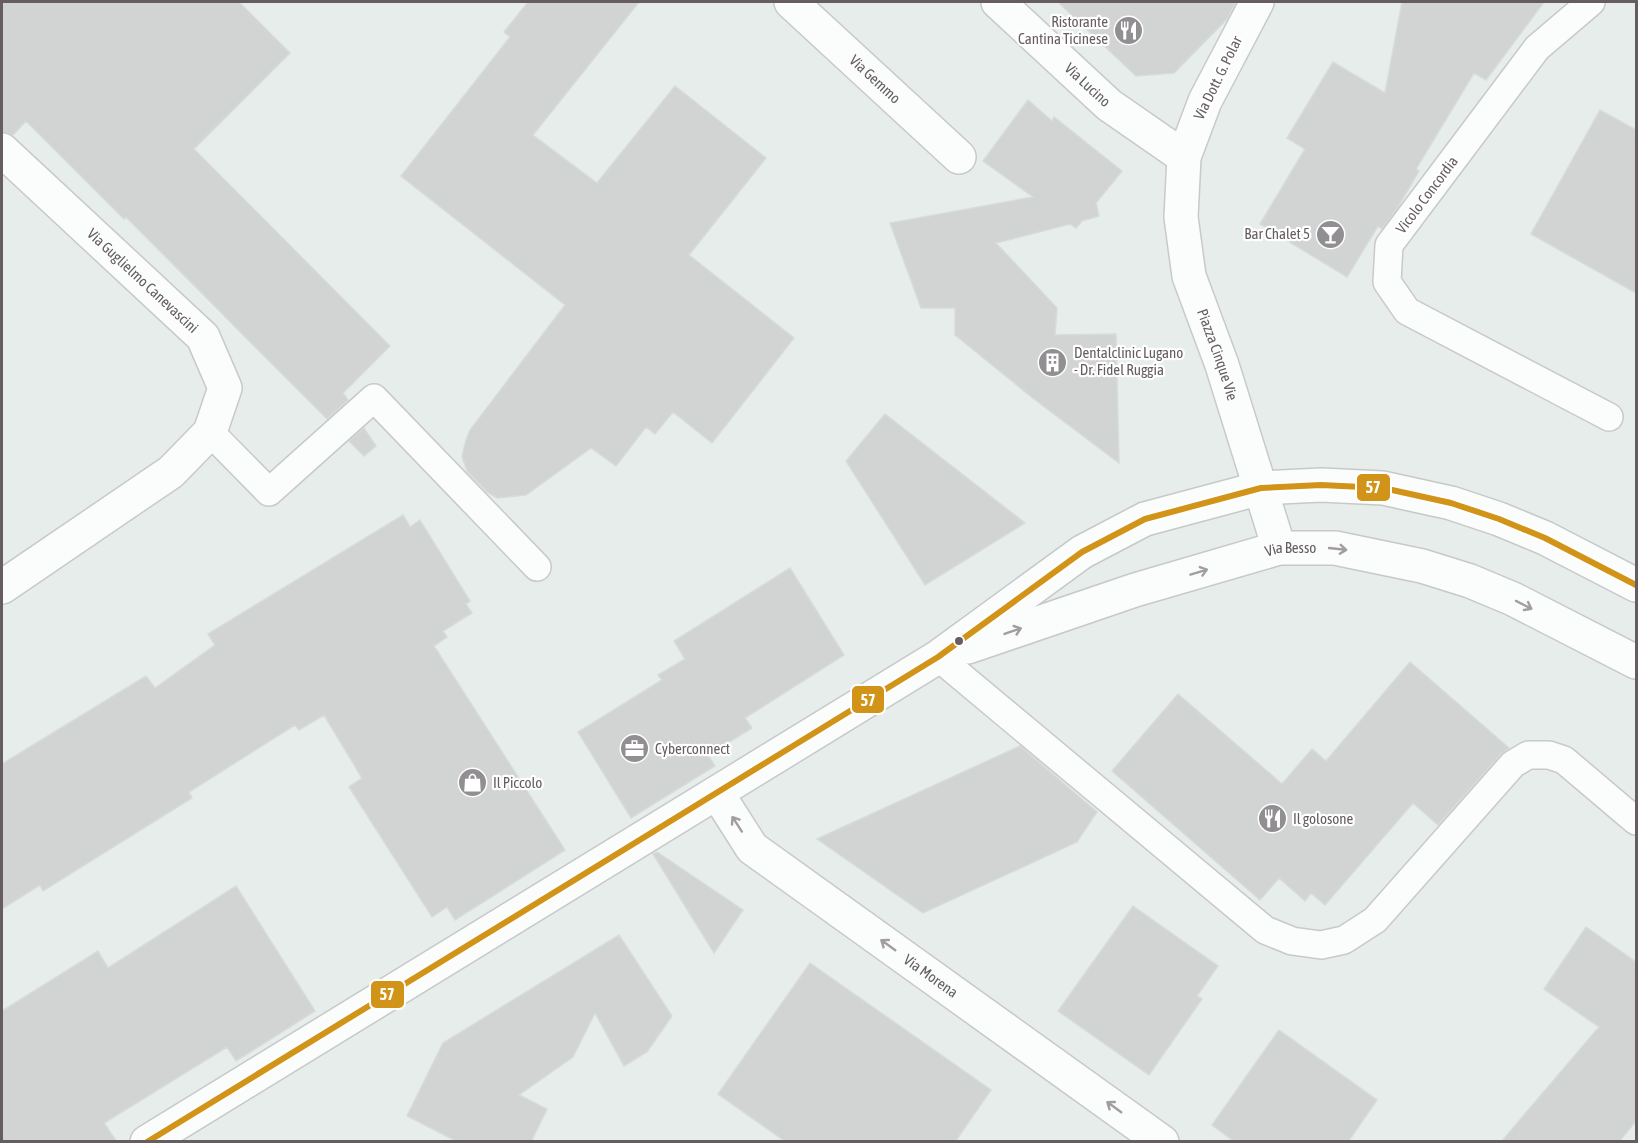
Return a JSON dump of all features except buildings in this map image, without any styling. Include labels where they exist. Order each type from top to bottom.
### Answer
[{"type":"main road","name":"Via Gemmo","points":[[791,2],[959,156]]},
{"type":"main road","name":"Via Lucino","points":[[998,2],[1109,105],[1184,157]]},
{"type":"main road","name":"Via Dott. G. Polar","points":[[1184,157],[1205,101],[1257,2]]},
{"type":"main road","name":"Via Guglielmo Canevascini","points":[[2,150],[203,337],[225,388],[210,432],[171,472],[2,587]]},
{"type":"main road","name":"Piazza Cinque Vie","points":[[1184,157],[1181,218],[1189,276],[1222,365],[1279,548]]},
{"type":"main road","name":"Via Besso","points":[[147,1142],[938,657],[1082,552],[1144,519],[1261,488],[1321,485],[1383,488],[1451,503],[1499,519],[1545,538],[1636,585]]},
{"type":"main road","name":"Via Besso","points":[[938,657],[1135,590],[1279,548],[1335,548],[1432,569],[1470,581],[1513,599],[1636,662]]},
{"type":"main road","name":"Via Morena","points":[[717,793],[752,848],[1162,1142]]},
{"type":"lane","name":"Vicolo Concordia","points":[[1591,2],[1537,48],[1389,245],[1388,282],[1407,311],[1609,417]]},
{"type":"lane","points":[[210,432],[268,492],[374,398],[537,567]]},
{"type":"lane","points":[[938,657],[1265,930],[1293,941],[1321,945],[1344,940],[1375,920],[1513,764],[1528,755],[1549,755],[1564,760],[1636,820]]},
{"type":"transit line","name":"57","points":[[147,1142],[938,657],[1082,552],[1145,519],[1261,488],[1321,485],[1383,488],[1451,503],[1499,519],[1545,538],[1636,585]]},
{"type":"place","name":"Ristorante Cantina Ticinese","points":[[1129,31]]},
{"type":"place","name":"Bar Chalet 5","points":[[1331,234]]},
{"type":"place","name":"Dentalclinic Lugano - Dr. Fidel Ruggia","points":[[1053,362]]},
{"type":"place","name":"Cyberconnect","points":[[634,749]]},
{"type":"place","name":"Il Piccolo","points":[[472,783]]},
{"type":"place","name":"Il golosone","points":[[1272,819]]}]
